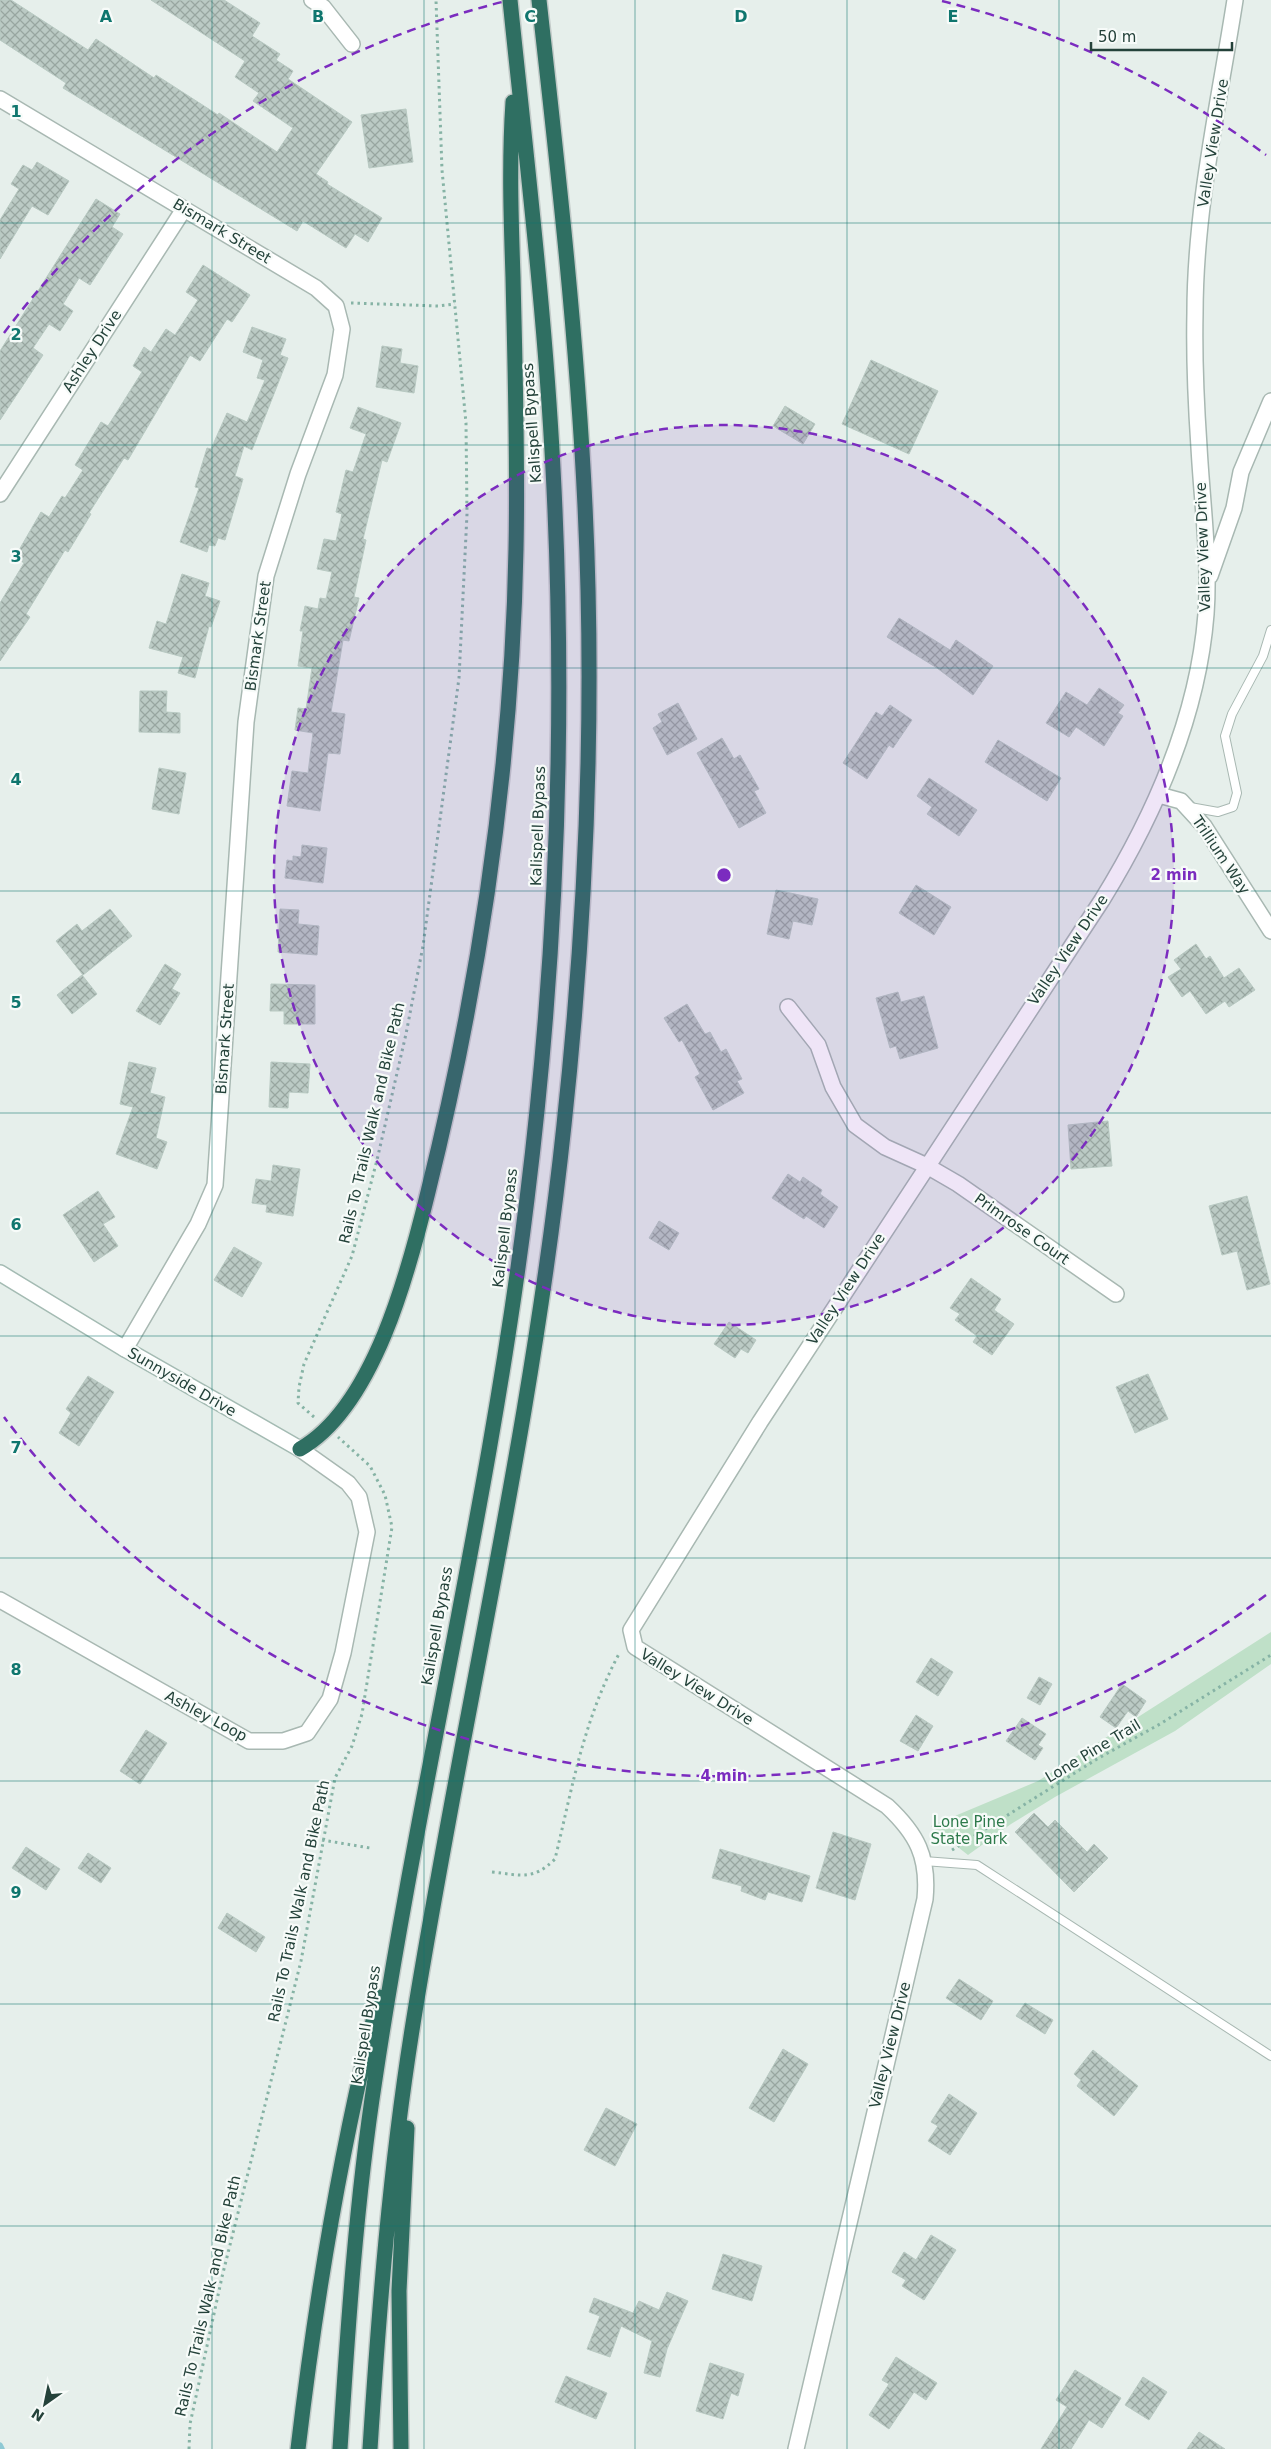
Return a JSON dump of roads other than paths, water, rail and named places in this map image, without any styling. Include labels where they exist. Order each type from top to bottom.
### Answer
[{"type":"highway","name":"Kalispell Bypass","points":[[340,2449],[357,2216],[374,2081],[402,1911],[490,1436],[517,1277],[536,1116],[550,954],[558,730],[556,539],[541,295],[510,0]]},
{"type":"highway","points":[[370,2449],[385,2235],[412,2033],[538,1329],[564,1125],[580,945],[588,715],[585,510],[566,247],[539,0]]},
{"type":"highway","points":[[300,1449],[328,1428],[340,1415],[371,1362],[392,1316],[408,1270],[432,1174],[466,1018],[496,842],[510,693],[516,553],[516,415],[511,202],[516,56]]},
{"type":"highway","points":[[298,2449],[319,2289],[335,2192],[364,2053],[402,1911]]},
{"type":"highway","points":[[401,2449],[399,2291],[412,2033]]},
{"type":"street","points":[[312,0],[323,7],[352,44]]},
{"type":"street","name":"Valley View Drive","points":[[796,2449],[925,1899],[927,1882],[924,1861],[912,1833],[887,1806],[635,1648],[631,1630],[760,1422],[1108,890],[1140,834],[1159,794],[1188,709],[1196,677],[1205,623],[1207,584],[1195,349],[1196,274],[1204,195],[1235,0]]},
{"type":"street","name":"Bismark Street","points":[[1,102],[316,288],[336,306],[342,329],[335,375],[298,474],[266,576],[253,657],[246,722],[215,1185],[198,1224],[126,1350]]},
{"type":"street","name":"Ashley Drive","points":[[0,494],[184,209]]},
{"type":"street","points":[[1207,584],[1234,508],[1242,472],[1271,401]]},
{"type":"street","name":"Trillium Way","points":[[1159,794],[1176,799],[1188,807],[1204,826],[1271,932]]},
{"type":"street","name":"Primrose Court","points":[[788,1007],[818,1045],[833,1087],[855,1125],[884,1147],[927,1166],[958,1184],[1116,1294]]},
{"type":"street","name":"Sunnyside Drive","points":[[0,1273],[126,1350],[300,1449],[348,1483],[359,1497]]},
{"type":"street","name":"Ashley Loop","points":[[0,1600],[249,1741],[283,1742],[308,1734],[330,1699],[343,1654],[367,1532],[359,1497]]},
{"type":"lane","points":[[1188,807],[1218,812],[1234,806],[1237,793],[1225,736],[1232,714],[1263,656],[1271,630]]},
{"type":"lane","points":[[924,1861],[977,1865],[1271,2056]]},
{"type":"waterway","points":[[0,2445],[2,2449]]},
{"type":"park label","name":"Lone Pine State Park","points":[[969,1830]]}]
